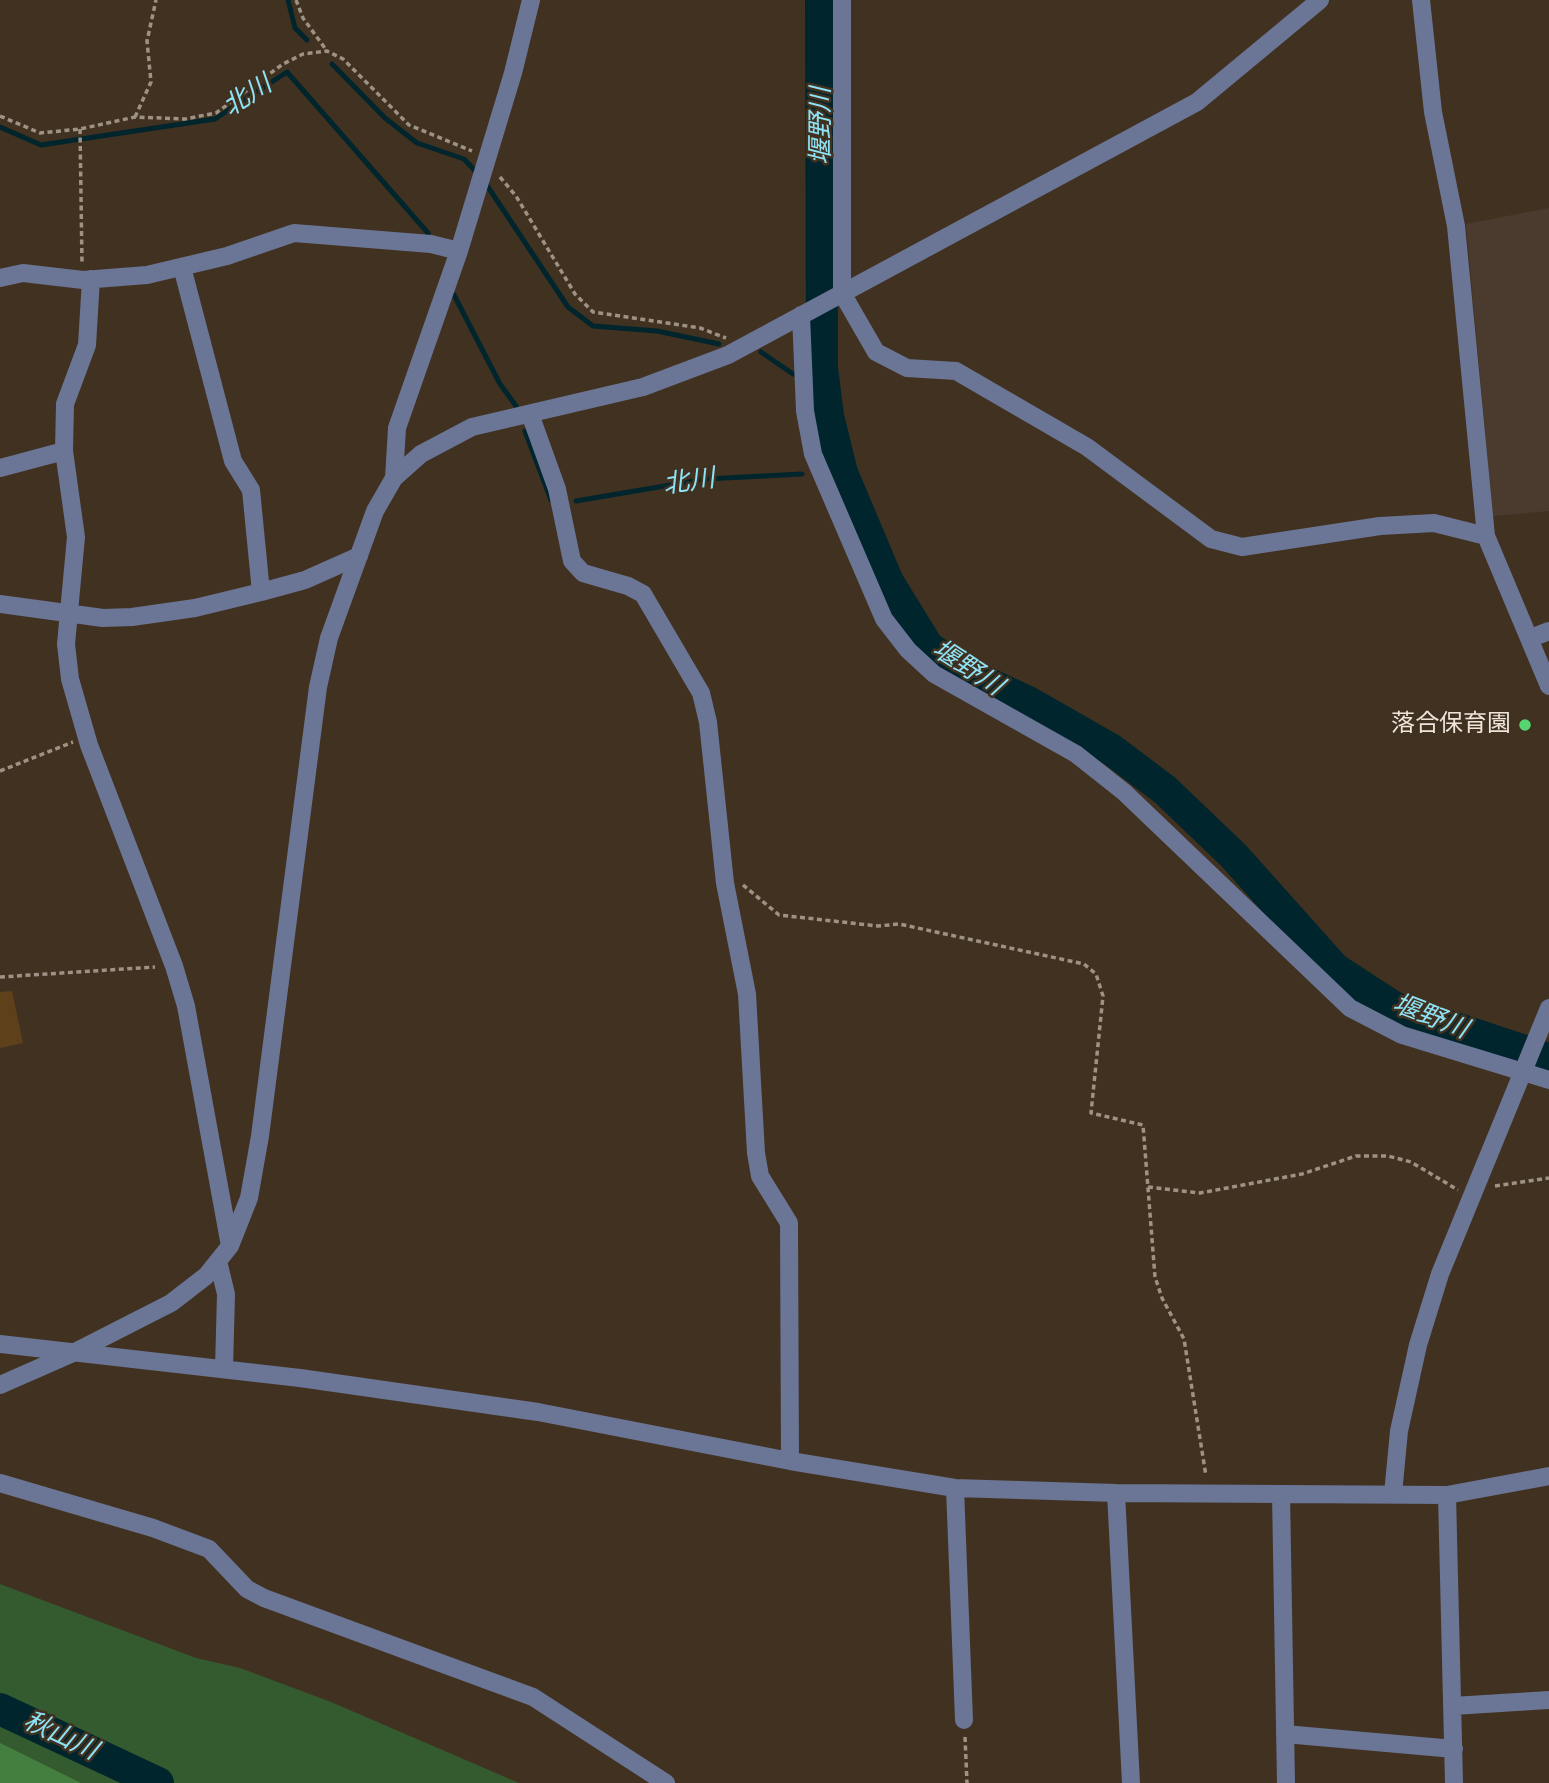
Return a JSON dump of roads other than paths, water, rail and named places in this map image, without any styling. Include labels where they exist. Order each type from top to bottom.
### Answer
[{"type":"street","points":[[394,478],[397,428],[459,251],[513,73],[531,0]]},
{"type":"street","points":[[842,0],[839,295],[876,352],[907,368],[956,371],[1087,447],[1211,539],[1242,547],[1380,526],[1434,523],[1486,536]]},
{"type":"street","points":[[0,1385],[73,1353],[171,1303],[206,1276],[230,1246],[249,1198],[260,1136],[318,687],[330,638],[375,511],[394,478],[421,454],[472,427],[643,387],[746,346],[1197,102],[1320,0]]},
{"type":"street","points":[[1420,0],[1433,112],[1456,226],[1486,536],[1549,686]]},
{"type":"street","points":[[0,278],[23,273],[87,280],[148,275],[227,256],[293,233],[431,244],[459,251]]},
{"type":"street","points":[[182,267],[233,461],[250,490],[261,592]]},
{"type":"street","points":[[87,280],[87,345],[65,404],[64,451],[76,537],[66,644],[70,679],[87,736],[174,966],[186,1006],[230,1246]]},
{"type":"street","points":[[804,314],[805,411],[813,454],[884,618],[908,650],[934,674],[1076,754],[1124,792],[1350,1008],[1402,1035],[1549,1080]]},
{"type":"street","points":[[530,414],[557,489],[572,561],[583,573],[628,586],[643,594],[701,693],[708,722],[725,877],[747,994],[756,1153],[760,1176],[789,1223],[790,1461]]},
{"type":"street","points":[[0,468],[64,451]]},
{"type":"street","points":[[0,604],[103,618],[132,617],[195,608],[261,592],[305,580],[359,556]]},
{"type":"street","points":[[1531,638],[1549,631]]},
{"type":"street","points":[[1393,1494],[1399,1432],[1418,1345],[1440,1274],[1549,1008]]},
{"type":"street","points":[[218,1261],[226,1294],[224,1369]]},
{"type":"street","points":[[0,1344],[224,1369],[538,1412],[790,1461],[955,1488],[1116,1493],[1447,1495],[1549,1476]]},
{"type":"street","points":[[0,1483],[153,1528],[208,1549],[247,1589],[256,1594],[533,1697],[666,1783]]},
{"type":"street","points":[[955,1488],[964,1720]]},
{"type":"street","points":[[1116,1493],[1131,1783]]},
{"type":"street","points":[[1281,1494],[1286,1783]]},
{"type":"street","points":[[1447,1495],[1454,1783]]},
{"type":"street","points":[[1452,1706],[1549,1700]]},
{"type":"street","points":[[1285,1734],[1454,1749]]},
{"type":"waterway","points":[[288,0],[295,28],[307,40]]},
{"type":"waterway","name":"堰野川","points":[[821,0],[822,368],[828,416],[842,473],[888,582],[928,647],[968,674],[1028,702],[1112,750],[1165,790],[1233,855],[1335,969],[1395,1008],[1549,1059]]},
{"type":"waterway","points":[[332,64],[385,118],[417,143],[464,159],[478,174]]},
{"type":"waterway","name":"北川","points":[[0,127],[41,145],[215,119],[287,72],[428,233]]},
{"type":"waterway","points":[[484,181],[568,307],[593,326],[657,331],[719,344]]},
{"type":"waterway","name":"北川","points":[[454,295],[500,384],[516,406]]},
{"type":"waterway","points":[[761,352],[793,374]]},
{"type":"waterway","name":"堰野川","points":[[819,405],[828,416]]},
{"type":"waterway","name":"北川","points":[[525,431],[551,500]]},
{"type":"waterway","name":"北川","points":[[576,501],[706,479],[802,474]]},
{"type":"waterway","name":"秋山川","points":[[0,1709],[158,1783]]},
{"type":"place","name":"落合保育園","points":[[1525,725]]}]
